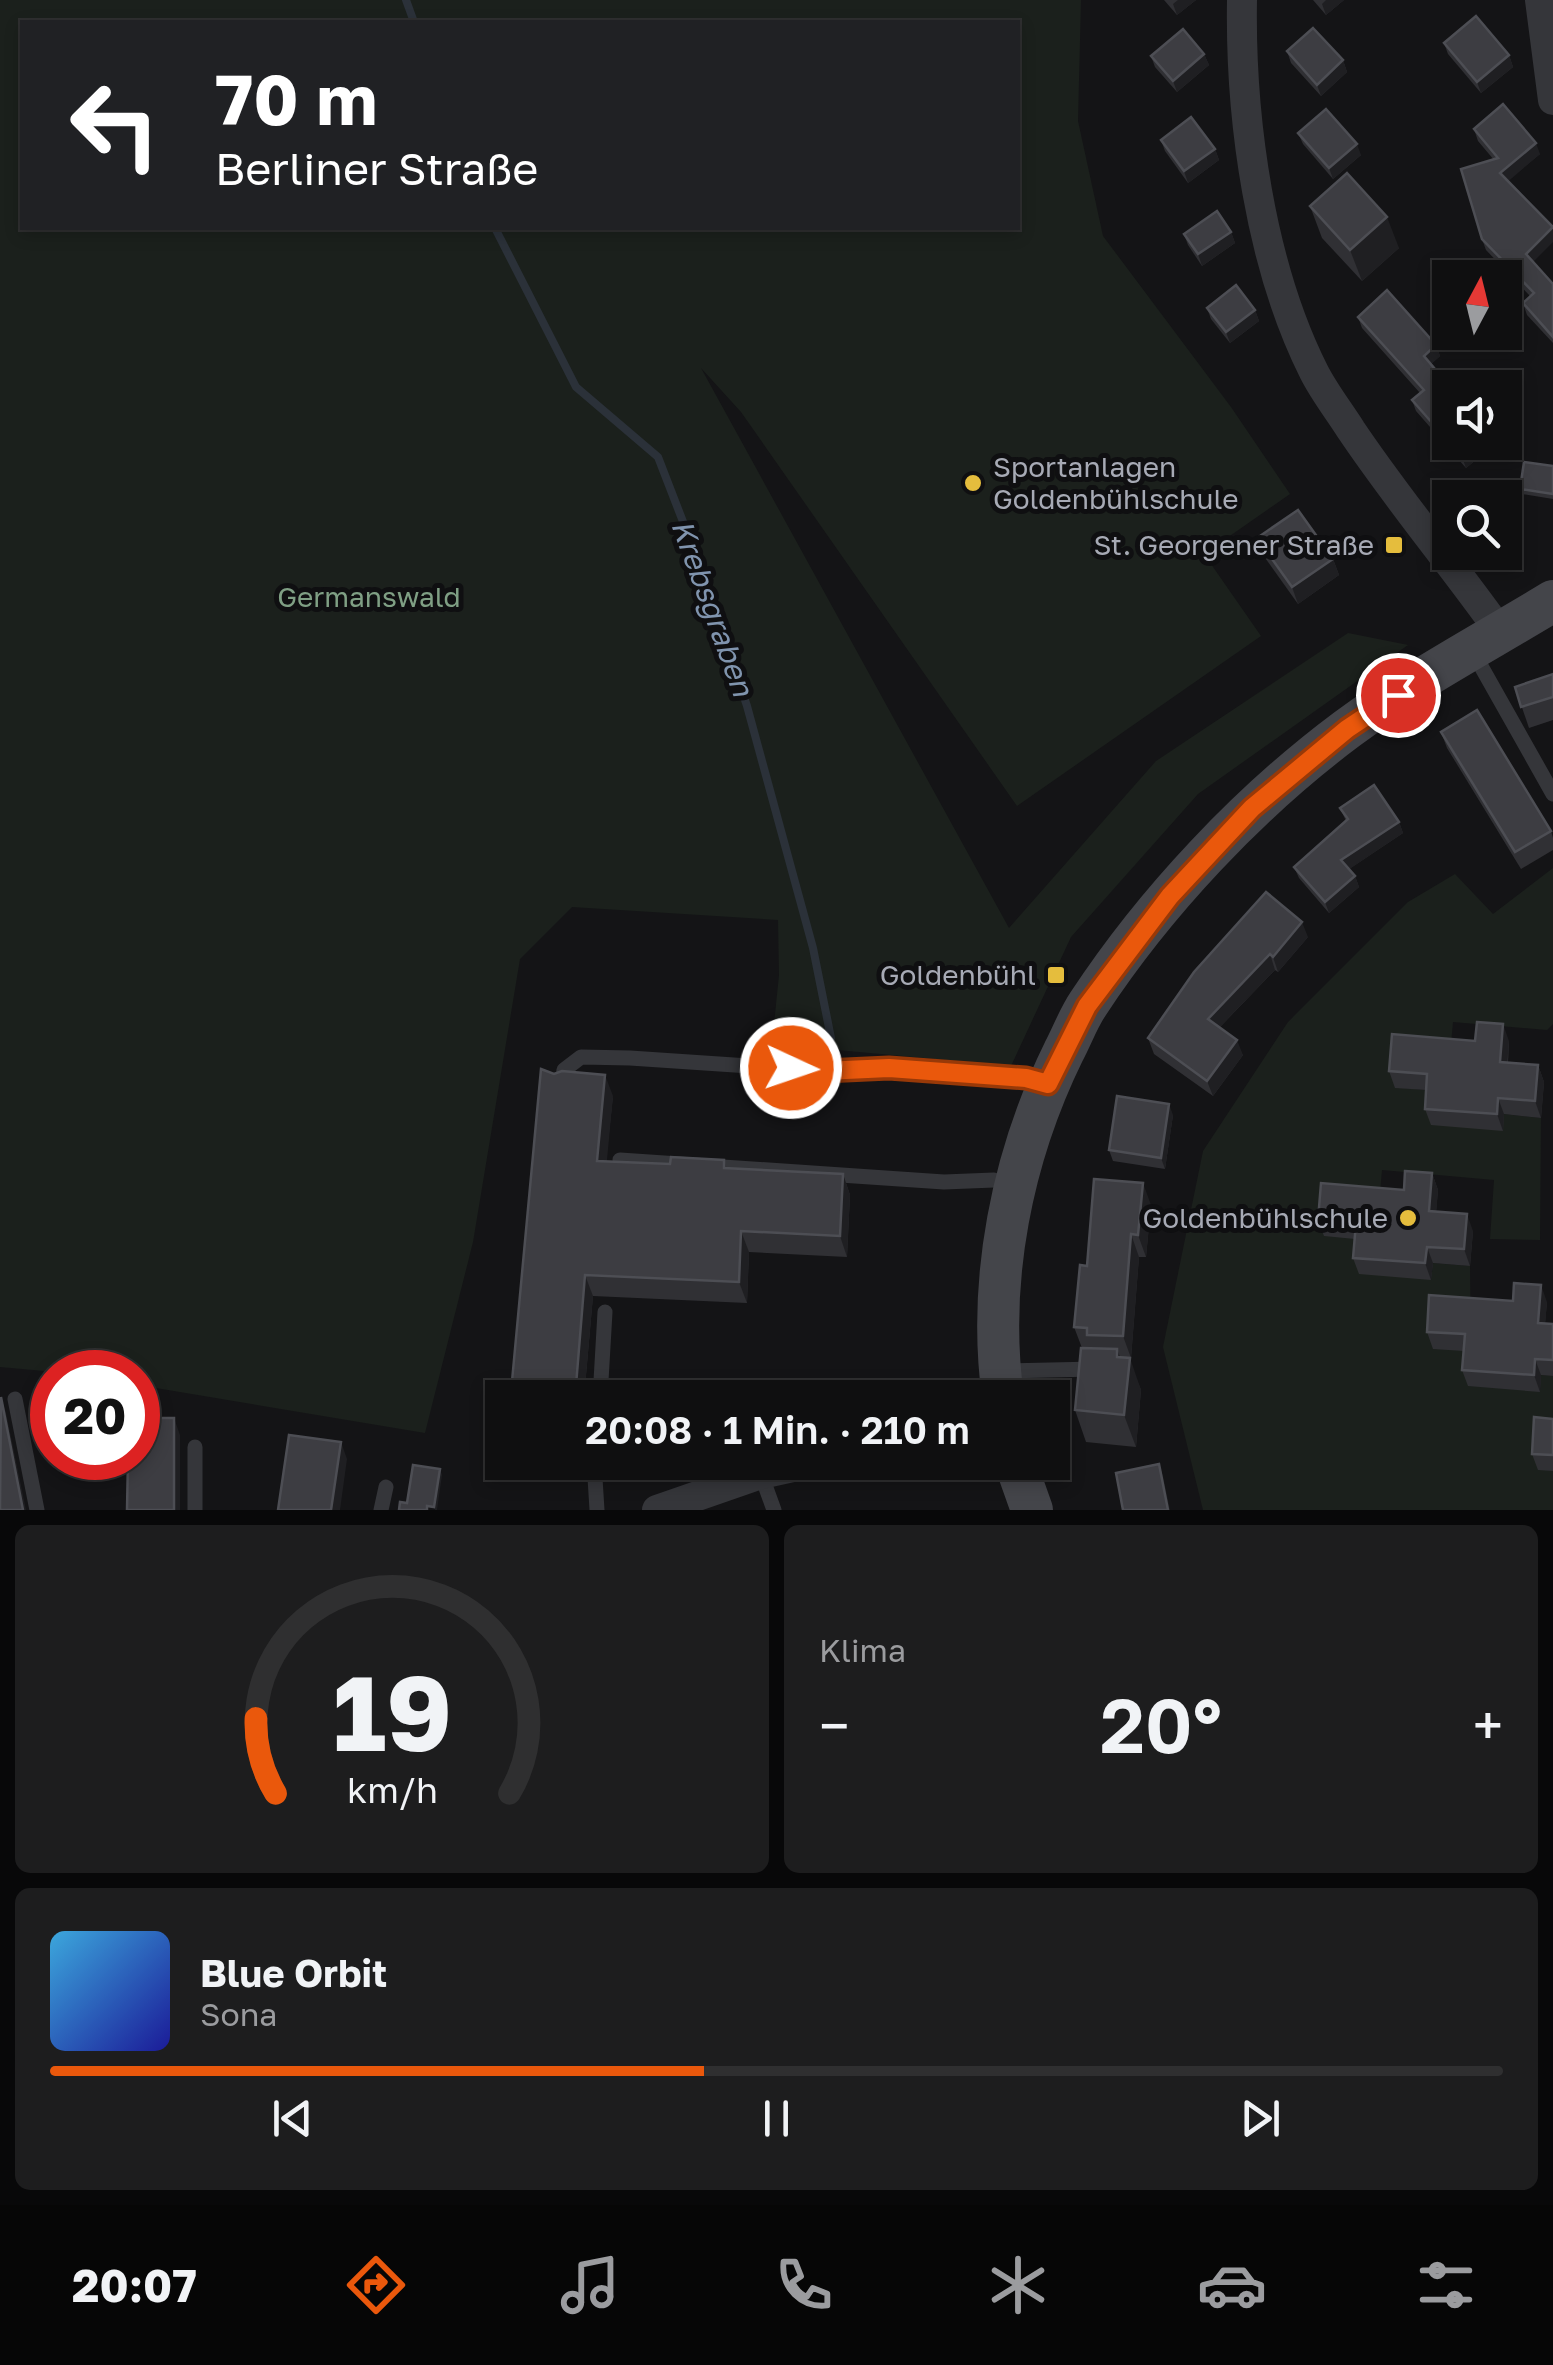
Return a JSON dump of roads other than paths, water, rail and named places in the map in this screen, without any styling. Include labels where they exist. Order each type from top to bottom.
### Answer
[{"type":"street","points":[[1242,0],[1247,131],[1260,205],[1286,303],[1314,374],[1486,641]]},
{"type":"street","points":[[1540,0],[1553,100]]},
{"type":"street","points":[[1001,1380],[1002,1254],[1018,1166],[1048,1084],[1087,1006],[1170,896],[1252,808],[1347,729],[1553,600]]},
{"type":"street","points":[[658,1510],[744,1480]]},
{"type":"street","points":[[1021,1480],[1032,1510]]},
{"type":"lane","points":[[1486,641],[1553,794]]},
{"type":"lane","points":[[562,1084],[564,1070],[580,1057],[682,1059],[824,1071],[889,1068],[1026,1078],[1048,1084]]},
{"type":"lane","points":[[620,1160],[675,1158],[816,1164],[994,1180]]},
{"type":"lane","points":[[601,1380],[605,1312]]},
{"type":"lane","points":[[1009,1380],[1034,1368],[1112,1369]]},
{"type":"lane","points":[[15,1399],[36,1510]]},
{"type":"lane","points":[[195,1446],[195,1510]]},
{"type":"lane","points":[[595,1480],[597,1510]]},
{"type":"lane","points":[[763,1480],[774,1510]]},
{"type":"lane","points":[[380,1510],[386,1487]]},
{"type":"waterway","name":"Krebsgraben","points":[[406,0],[413,20]]},
{"type":"waterway","name":"Krebsgraben","points":[[496,230],[576,387],[658,457],[747,706],[813,948],[831,1038]]},
{"type":"place","name":"Sportanlagen Goldenbühlschule","points":[[973,483]]},
{"type":"place","name":"St. Georgener Straße","points":[[1394,545]]},
{"type":"place","name":"Goldenbühl","points":[[1056,975]]},
{"type":"place","name":"Goldenbühlschule","points":[[1408,1218]]},
{"type":"park label","name":"Germanswald","points":[[369,597]]}]
